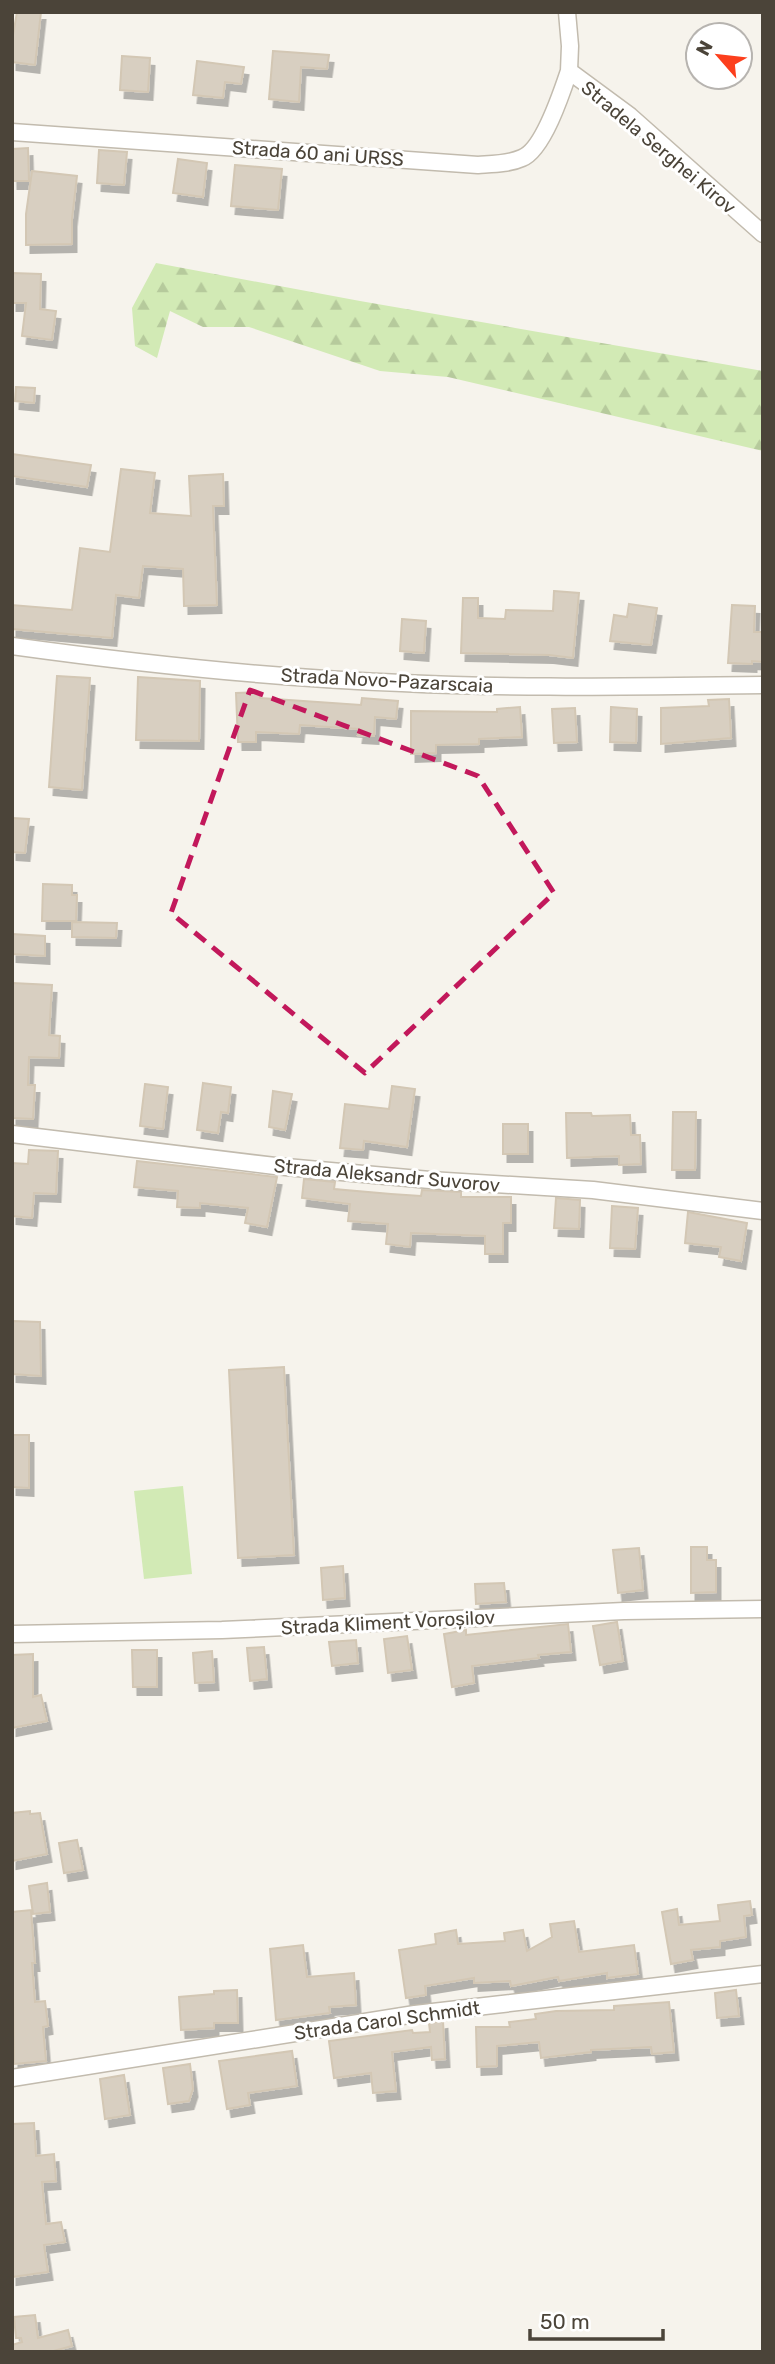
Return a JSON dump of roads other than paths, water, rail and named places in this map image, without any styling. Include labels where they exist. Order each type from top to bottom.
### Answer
[{"type":"street","name":"Stradela Serghei Kirov","points":[[567,12],[569,71],[630,116],[763,234]]},
{"type":"street","name":"Strada 60 ani URSS","points":[[12,132],[478,165],[502,163],[525,158],[539,141],[562,93],[569,71]]},
{"type":"street","name":"Strada Novo-Pazarscaia","points":[[12,646],[127,662],[402,683],[565,687],[763,685]]},
{"type":"street","name":"Strada Aleksandr Suvorov","points":[[12,1134],[275,1166],[430,1180],[593,1190],[763,1211]]},
{"type":"street","name":"Strada Kliment Voroșilov","points":[[12,1634],[222,1630],[624,1611],[763,1609]]},
{"type":"street","name":"Strada Carol Schmidt","points":[[12,2078],[415,2014],[763,1974]]}]
